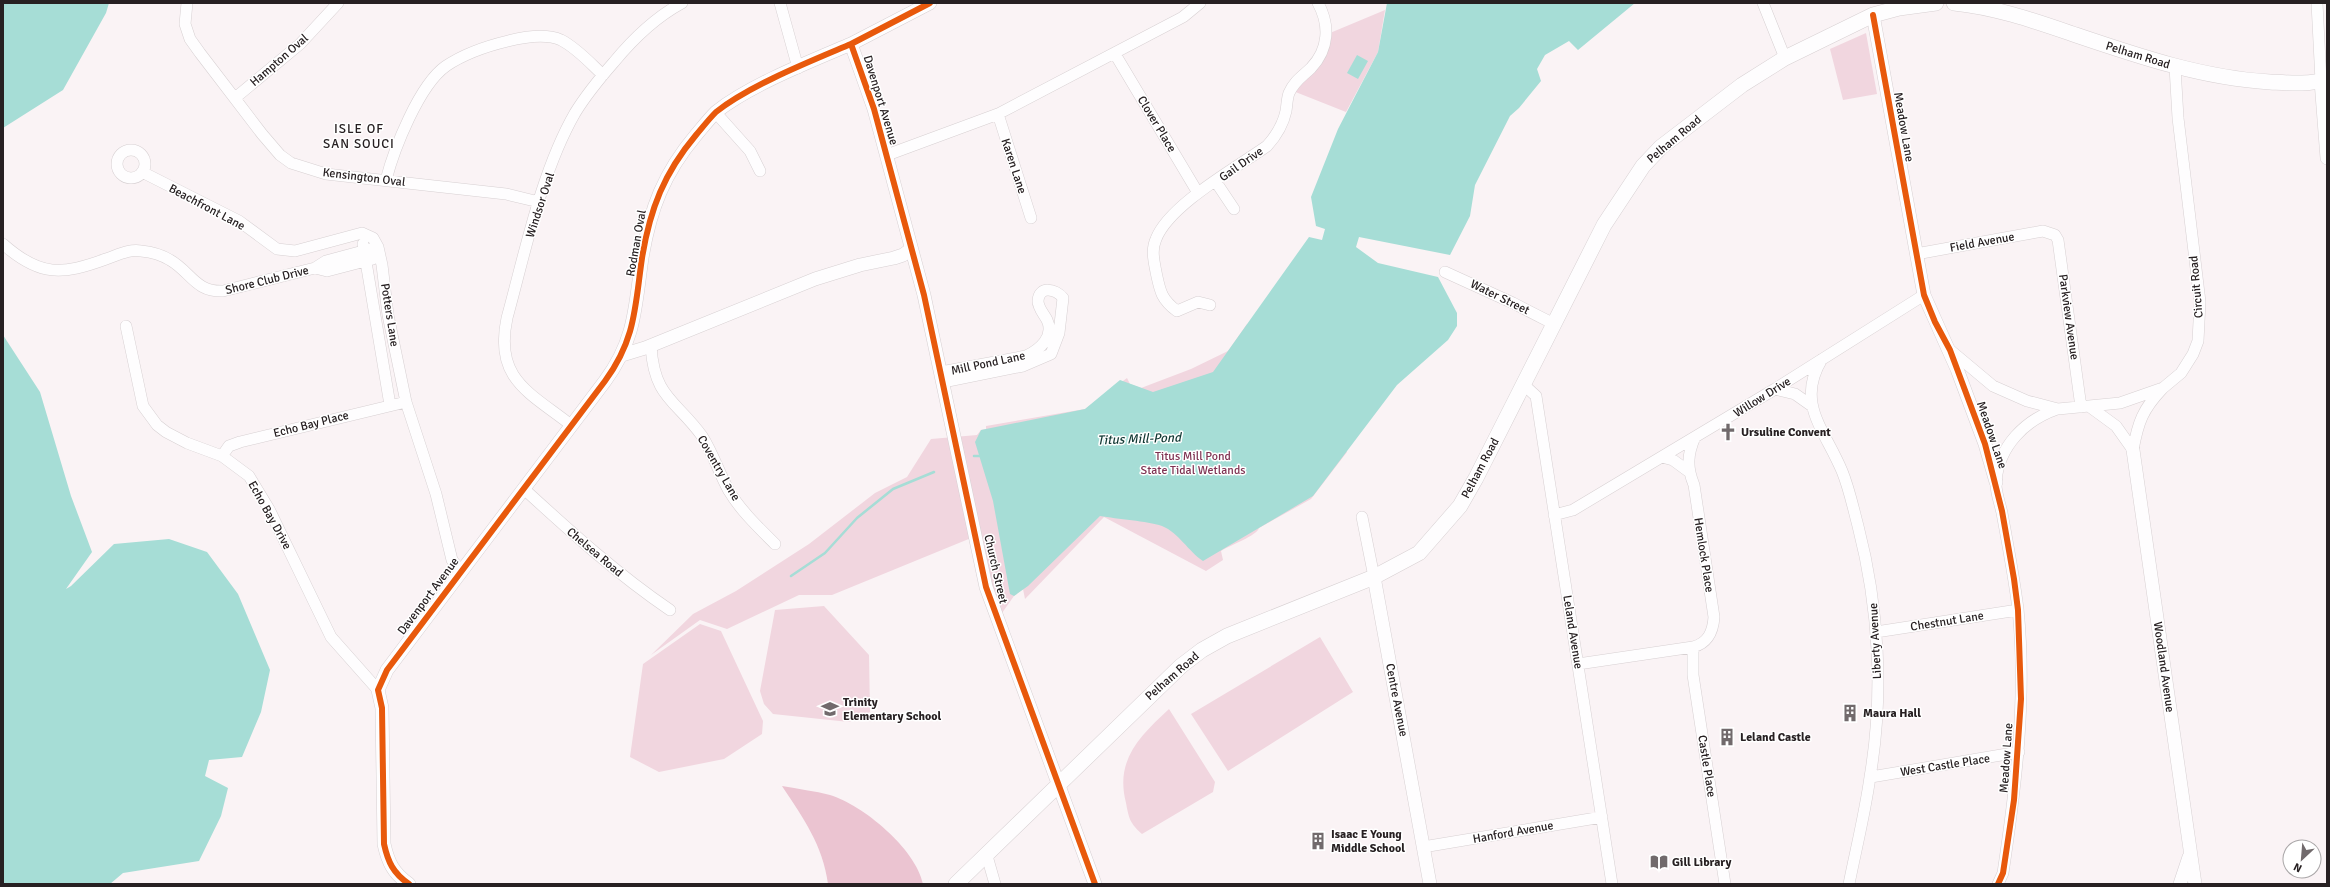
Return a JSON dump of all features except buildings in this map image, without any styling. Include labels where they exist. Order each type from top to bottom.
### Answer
[{"type":"main road","name":"Pelham Road","points":[[956,884],[987,856],[1163,681],[1202,650],[1259,622],[1374,577],[1419,553],[1447,524],[1460,506],[1476,478],[1604,225],[1643,166],[1662,147],[1742,85],[1785,58],[1873,15],[1899,8],[1936,3]]},
{"type":"main road","name":"Pelham Road","points":[[1954,3],[1988,7],[2175,67],[2254,81],[2304,83],[2324,80]]},
{"type":"street","name":"Kensington Oval","points":[[187,3],[185,24],[190,38],[262,134],[280,155],[291,163],[326,174],[506,194],[539,202]]},
{"type":"street","name":"Hampton Oval","points":[[235,98],[300,44],[338,3]]},
{"type":"street","points":[[780,3],[798,68]]},
{"type":"street","name":"Davenport Avenue","points":[[911,249],[874,109],[852,44],[930,3]]},
{"type":"street","points":[[887,155],[998,114],[1183,17],[1200,3]]},
{"type":"street","name":"Gail Drive","points":[[1210,305],[1198,302],[1177,311],[1164,301],[1159,287],[1153,253],[1156,240],[1165,222],[1198,194],[1267,146],[1276,136],[1294,83],[1320,57],[1325,43],[1326,20],[1318,3]]},
{"type":"street","points":[[1763,3],[1785,58]]},
{"type":"street","points":[[2318,3],[2324,80],[2327,158]]},
{"type":"street","name":"Windsor Oval","points":[[571,425],[517,382],[509,371],[504,354],[503,337],[507,318],[539,202],[563,137],[576,113],[603,75],[636,38],[677,4]]},
{"type":"street","name":"Meadow Lane","points":[[1873,15],[1924,295],[1935,322],[1950,350],[1985,444],[1996,482],[2018,610],[2021,699],[2019,752],[2005,879],[1998,884]]},
{"type":"street","points":[[386,180],[394,150],[430,84],[446,66],[486,46],[515,39],[549,37],[562,41],[603,75]]},
{"type":"street","name":"Rodman Oval","points":[[622,355],[634,322],[646,231],[654,202],[666,177],[683,150],[716,113],[758,86],[852,44]]},
{"type":"street","name":"Clover Place","points":[[1115,54],[1198,194]]},
{"type":"street","name":"Circuit Road","points":[[1996,482],[2003,454],[2018,434],[2039,416],[2058,409],[2120,403],[2163,388],[2181,373],[2193,354],[2198,341],[2200,302],[2178,118],[2175,67]]},
{"type":"street","points":[[716,113],[750,151],[760,171]]},
{"type":"street","name":"Karen Lane","points":[[998,114],[1031,218]]},
{"type":"street","name":"Beachfront Lane","points":[[142,172],[239,221],[277,249],[295,251],[362,233]]},
{"type":"street","points":[[1216,182],[1234,209]]},
{"type":"street","name":"Field Avenue","points":[[1916,254],[2048,232]]},
{"type":"street","name":"Parkview Avenue","points":[[2048,232],[2056,235],[2058,240],[2085,407]]},
{"type":"street","points":[[362,233],[373,238],[379,252]]},
{"type":"street","name":"Potters Lane","points":[[362,233],[390,405]]},
{"type":"street","name":"Shore Club Drive","points":[[3,244],[20,257],[50,271],[66,271],[82,268],[129,251],[154,253],[170,260],[203,288],[212,292],[223,291],[315,268],[326,261],[379,252]]},
{"type":"street","points":[[622,355],[651,346],[815,279],[903,256],[911,249]]},
{"type":"street","name":"Church Street","points":[[911,249],[942,377],[986,587],[1095,884]]},
{"type":"street","name":"Potters Lane","points":[[379,252],[388,315],[406,402],[436,494],[452,560],[461,571]]},
{"type":"street","name":"Water Street","points":[[1445,272],[1513,303],[1554,324]]},
{"type":"street","name":"Mill Pond Lane","points":[[1047,289],[1053,290],[1063,298],[1059,333],[1051,354],[1023,366],[942,377],[1026,356],[1038,351],[1045,343],[1049,334],[1048,322],[1039,307],[1038,300],[1041,293],[1047,289]]},
{"type":"street","name":"Willow Drive","points":[[1554,515],[1573,510],[1775,388],[1924,295]]},
{"type":"street","name":"Echo Bay Drive","points":[[126,326],[143,406],[157,425],[187,443],[222,456],[249,476],[258,488],[331,637],[378,690]]},
{"type":"street","name":"Coventry Lane","points":[[651,346],[659,386],[701,436],[731,493],[753,522],[776,544]]},
{"type":"street","name":"Circuit Road","points":[[1950,350],[1993,386],[2021,399],[2058,409]]},
{"type":"street","name":"Davenport Avenue","points":[[378,690],[387,670],[524,489],[622,355]]},
{"type":"street","name":"Liberty Avenue","points":[[1822,359],[1811,382],[1812,406],[1842,472],[1853,507],[1867,560],[1876,632],[1876,733],[1870,777],[1849,884]]},
{"type":"street","name":"Leland Avenue","points":[[1524,385],[1536,396],[1612,884]]},
{"type":"street","points":[[1775,388],[1795,394],[1812,406]]},
{"type":"street","name":"Woodland Avenue","points":[[2163,388],[2144,411],[2136,432],[2133,450],[2195,884]]},
{"type":"street","name":"Echo Bay Place","points":[[222,456],[229,446],[240,442],[406,402]]},
{"type":"street","name":"Woodland Avenue","points":[[2085,407],[2116,426],[2133,450]]},
{"type":"street","name":"Hemlock Place","points":[[1693,648],[1707,639],[1713,629],[1714,617],[1694,485],[1688,471],[1690,449],[1695,437]]},
{"type":"street","points":[[1662,457],[1673,460],[1688,471]]},
{"type":"street","name":"Chelsea Road","points":[[524,489],[583,543],[638,589],[670,610]]},
{"type":"street","name":"Centre Avenue","points":[[1362,517],[1430,884]]},
{"type":"street","name":"Chestnut Lane","points":[[1876,632],[2018,610]]},
{"type":"street","points":[[1578,664],[1693,648]]},
{"type":"street","name":"Castle Place","points":[[1693,648],[1694,675],[1725,884]]},
{"type":"street","points":[[378,690],[382,708],[384,844],[387,860],[393,871],[409,884]]},
{"type":"street","name":"West Castle Place","points":[[1870,777],[2019,752]]},
{"type":"street","name":"Hanford Avenue","points":[[1423,847],[1602,817]]},
{"type":"street","points":[[987,856],[995,884]]},
{"type":"street","points":[[2180,884],[2190,856]]},
{"type":"green space","points":[[1385,10],[1378,52],[1346,112],[1293,91],[1330,33]]},
{"type":"green space","points":[[1866,33],[1877,94],[1843,100],[1830,49]]},
{"type":"green space","name":"Titus Mill Pond State Tidal Wetlands","points":[[1247,324],[1347,452],[1311,499],[1259,528],[1249,537],[1221,551],[1223,560],[1206,571],[1104,517],[1025,599],[1023,589],[1014,596],[997,620],[976,536],[832,595],[799,595],[727,629],[700,620],[651,655],[693,614],[736,591],[809,544],[875,493],[907,477],[931,439],[977,435],[981,430],[986,429],[986,426],[1085,409],[1127,378],[1130,384],[1141,388],[1191,369],[1228,351]]},
{"type":"green space","points":[[824,606],[869,655],[870,712],[849,722],[773,714],[764,704],[760,691],[775,610]]},
{"type":"green space","points":[[700,624],[721,631],[763,721],[762,734],[724,759],[659,772],[630,757],[643,664]]},
{"type":"green space","points":[[1320,637],[1353,692],[1228,771],[1191,714]]},
{"type":"green space","points":[[1169,709],[1215,782],[1213,792],[1142,834],[1132,824],[1129,817],[1123,788],[1124,774],[1132,750],[1148,729]]},
{"type":"shaded area","points":[[782,786],[830,795],[843,800],[872,818],[899,843],[910,857],[923,884],[828,884],[822,857],[817,844]]},
{"type":"water","points":[[3,3],[109,3],[106,13],[63,90],[3,128]]},
{"type":"water","name":"Titus Mill-Pond","points":[[1387,3],[1635,3],[1578,50],[1569,41],[1545,55],[1537,69],[1541,81],[1519,108],[1510,116],[1475,185],[1470,216],[1450,255],[1359,237],[1356,247],[1378,263],[1438,277],[1457,313],[1457,326],[1448,340],[1397,385],[1313,496],[1203,561],[1173,533],[1162,526],[1140,521],[1100,516],[1028,586],[1014,596],[1010,594],[993,501],[975,442],[981,430],[1085,409],[1120,380],[1153,392],[1213,372],[1309,237],[1322,240],[1325,229],[1316,226],[1311,197],[1338,129],[1378,52]]},
{"type":"water","points":[[1357,55],[1368,61],[1358,79],[1347,73]]},
{"type":"water","points":[[3,335],[40,392],[71,496],[92,552],[66,589],[71,586],[114,544],[169,539],[207,552],[238,594],[270,670],[261,712],[242,757],[209,760],[205,776],[228,788],[221,816],[199,861],[123,873],[110,884],[3,884]]},
{"type":"waterway","points":[[974,456],[982,456]]},
{"type":"waterway","points":[[791,576],[825,553],[857,518],[893,489],[934,472]]},
{"type":"cycle path","points":[[930,3],[851,44],[874,109],[924,295],[986,587],[1095,884]]},
{"type":"cycle path","points":[[1873,15],[1924,295],[1935,322],[1950,350],[1985,444],[2002,511],[2014,579],[2018,610],[2021,699],[2014,800],[2003,873],[1998,884]]},
{"type":"cycle path","points":[[409,884],[403,880],[392,867],[384,844],[382,708],[378,690],[387,670],[615,366],[623,351],[632,322],[649,223],[660,192],[675,163],[685,149],[713,115],[730,102],[781,74],[851,44]]},
{"type":"place","name":"Ursuline Convent","points":[[1728,432]]},
{"type":"place","name":"Trinity Elementary School","points":[[830,709]]},
{"type":"place","name":"Maura Hall","points":[[1850,713]]},
{"type":"place","name":"Leland Castle","points":[[1727,737]]},
{"type":"place","name":"Isaac E Young Middle School","points":[[1318,841]]},
{"type":"place","name":"Gill Library","points":[[1659,862]]},
{"type":"district","name":"ISLE OF SAN SOUCI","points":[[359,136]]}]
